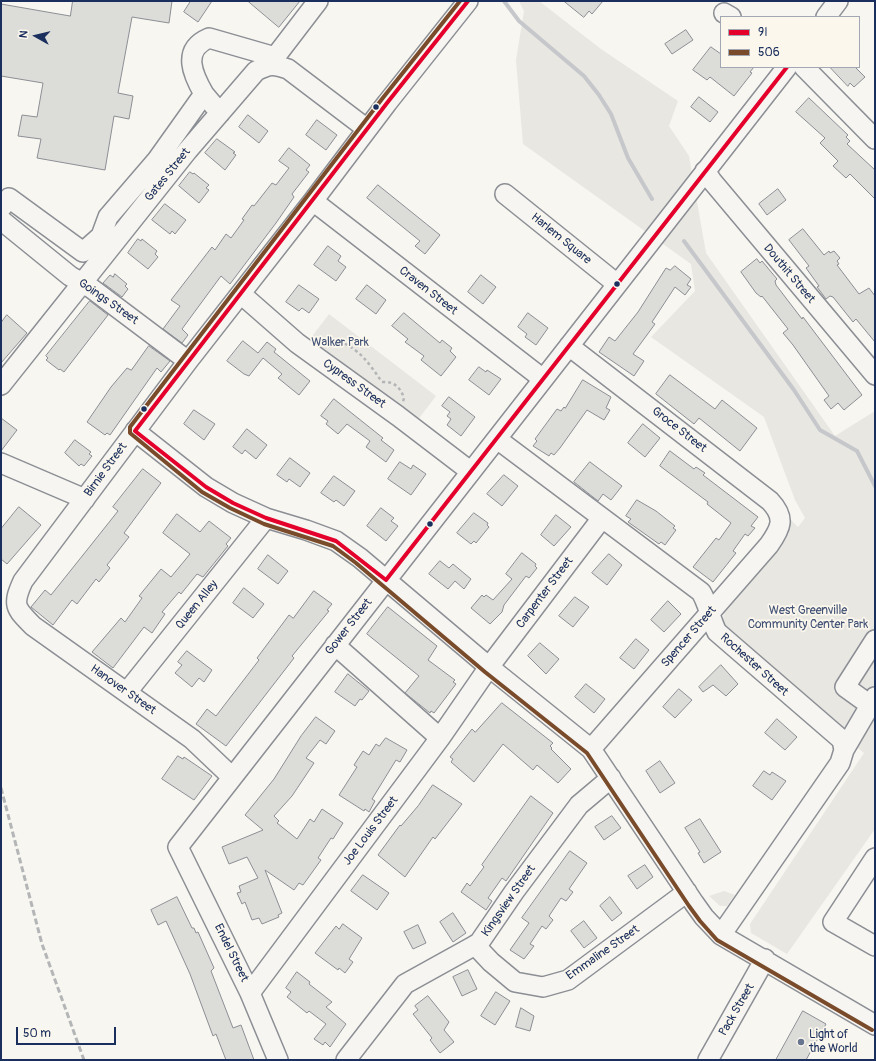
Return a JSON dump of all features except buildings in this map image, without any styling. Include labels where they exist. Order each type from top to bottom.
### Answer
[{"type":"street","points":[[272,61],[318,1]]},
{"type":"street","name":"Birnie Street","points":[[16,602],[23,581],[135,431],[313,202],[367,129],[468,1]]},
{"type":"street","points":[[827,16],[838,1]]},
{"type":"street","points":[[220,113],[204,94],[191,67],[193,56],[202,42],[209,38],[272,61],[276,65],[288,69],[367,129]]},
{"type":"street","name":"Gates Street","points":[[1,385],[188,150],[256,71],[272,61]]},
{"type":"street","name":"Gower Street","points":[[178,847],[470,471],[497,439],[542,379],[786,68]]},
{"type":"street","points":[[805,68],[875,138]]},
{"type":"street","points":[[5,203],[82,252],[101,236],[108,217],[157,160],[204,94]]},
{"type":"street","name":"Douthit Street","points":[[706,171],[712,181],[875,375]]},
{"type":"street","name":"Harlem Square","points":[[504,194],[617,284]]},
{"type":"street","name":"Craven Street","points":[[313,202],[542,379]]},
{"type":"street","name":"Goings Street","points":[[1,220],[70,276],[83,283],[188,361]]},
{"type":"street","name":"Cypress Street","points":[[241,294],[297,343],[321,359],[470,471]]},
{"type":"street","name":"Groce Street","points":[[569,346],[770,501],[778,510],[780,522]]},
{"type":"street","points":[[135,431],[206,487],[233,503],[266,518],[306,530],[336,542],[360,558],[489,667],[591,749],[704,917],[722,935],[875,1025]]},
{"type":"street","name":"Rochester Street","points":[[497,439],[701,592],[707,601],[712,623],[717,632],[842,740],[844,750]]},
{"type":"street","points":[[1,463],[85,499]]},
{"type":"street","name":"Queen Alley","points":[[127,692],[266,518]]},
{"type":"street","name":"Carpenter Street","points":[[489,667],[602,518]]},
{"type":"street","name":"Spencer Street","points":[[591,749],[768,546],[778,532],[780,522]]},
{"type":"street","name":"Hanover Street","points":[[16,602],[19,612],[33,626],[192,739],[232,777]]},
{"type":"street","points":[[722,935],[840,764],[844,750],[873,703],[845,687],[875,640]]},
{"type":"street","points":[[335,645],[440,738]]},
{"type":"street","name":"Joe Louis Street","points":[[250,993],[440,738],[489,667]]},
{"type":"street","name":"Kingsview Street","points":[[352,1057],[405,984],[479,943],[514,892],[579,805],[610,778]]},
{"type":"street","name":"Endel Street","points":[[178,847],[250,993],[278,1060]]},
{"type":"street","points":[[875,858],[833,922],[875,946]]},
{"type":"street","name":"Emmaline Street","points":[[475,945],[490,962],[515,982],[543,987],[568,980],[687,892]]},
{"type":"street","name":"Pack Street","points":[[708,1060],[765,960]]},
{"type":"path","points":[[321,359],[330,345],[340,341],[365,356],[382,382]]},
{"type":"green space","name":"West Greenville Community Center Park","points":[[519,1],[539,1],[601,49],[678,101],[669,126],[689,156],[706,253],[835,436],[875,411],[875,829],[787,954],[751,933],[750,924],[864,753],[814,712],[725,632],[723,620],[724,612],[784,542],[789,533],[790,519],[798,527],[805,518],[795,500],[764,417],[651,337],[695,291],[691,264],[523,144],[516,60],[524,11]]},
{"type":"green space","name":"Walker Park","points":[[329,314],[436,396],[417,421],[310,339]]},
{"type":"green space","points":[[724,891],[735,895],[727,906],[720,906],[709,896]]},
{"type":"waterway","points":[[504,1],[519,21],[584,76],[599,95],[611,114],[628,158],[652,199]]},
{"type":"waterway","points":[[684,241],[794,390],[820,430],[857,451],[875,486]]},
{"type":"railway","points":[[1,788],[42,944],[84,1060]]},
{"type":"transit line","name":"506","points":[[460,1],[382,99],[130,427],[130,433],[202,492],[230,508],[264,524],[333,546],[356,563],[485,672],[587,753],[689,906],[717,940],[872,1030]]},
{"type":"transit line","name":"9I","points":[[468,1],[387,103],[135,431],[206,487],[233,503],[266,518],[336,541],[386,580],[786,68]]},
{"type":"place","name":"Light of the World","points":[[801,1042]]}]
